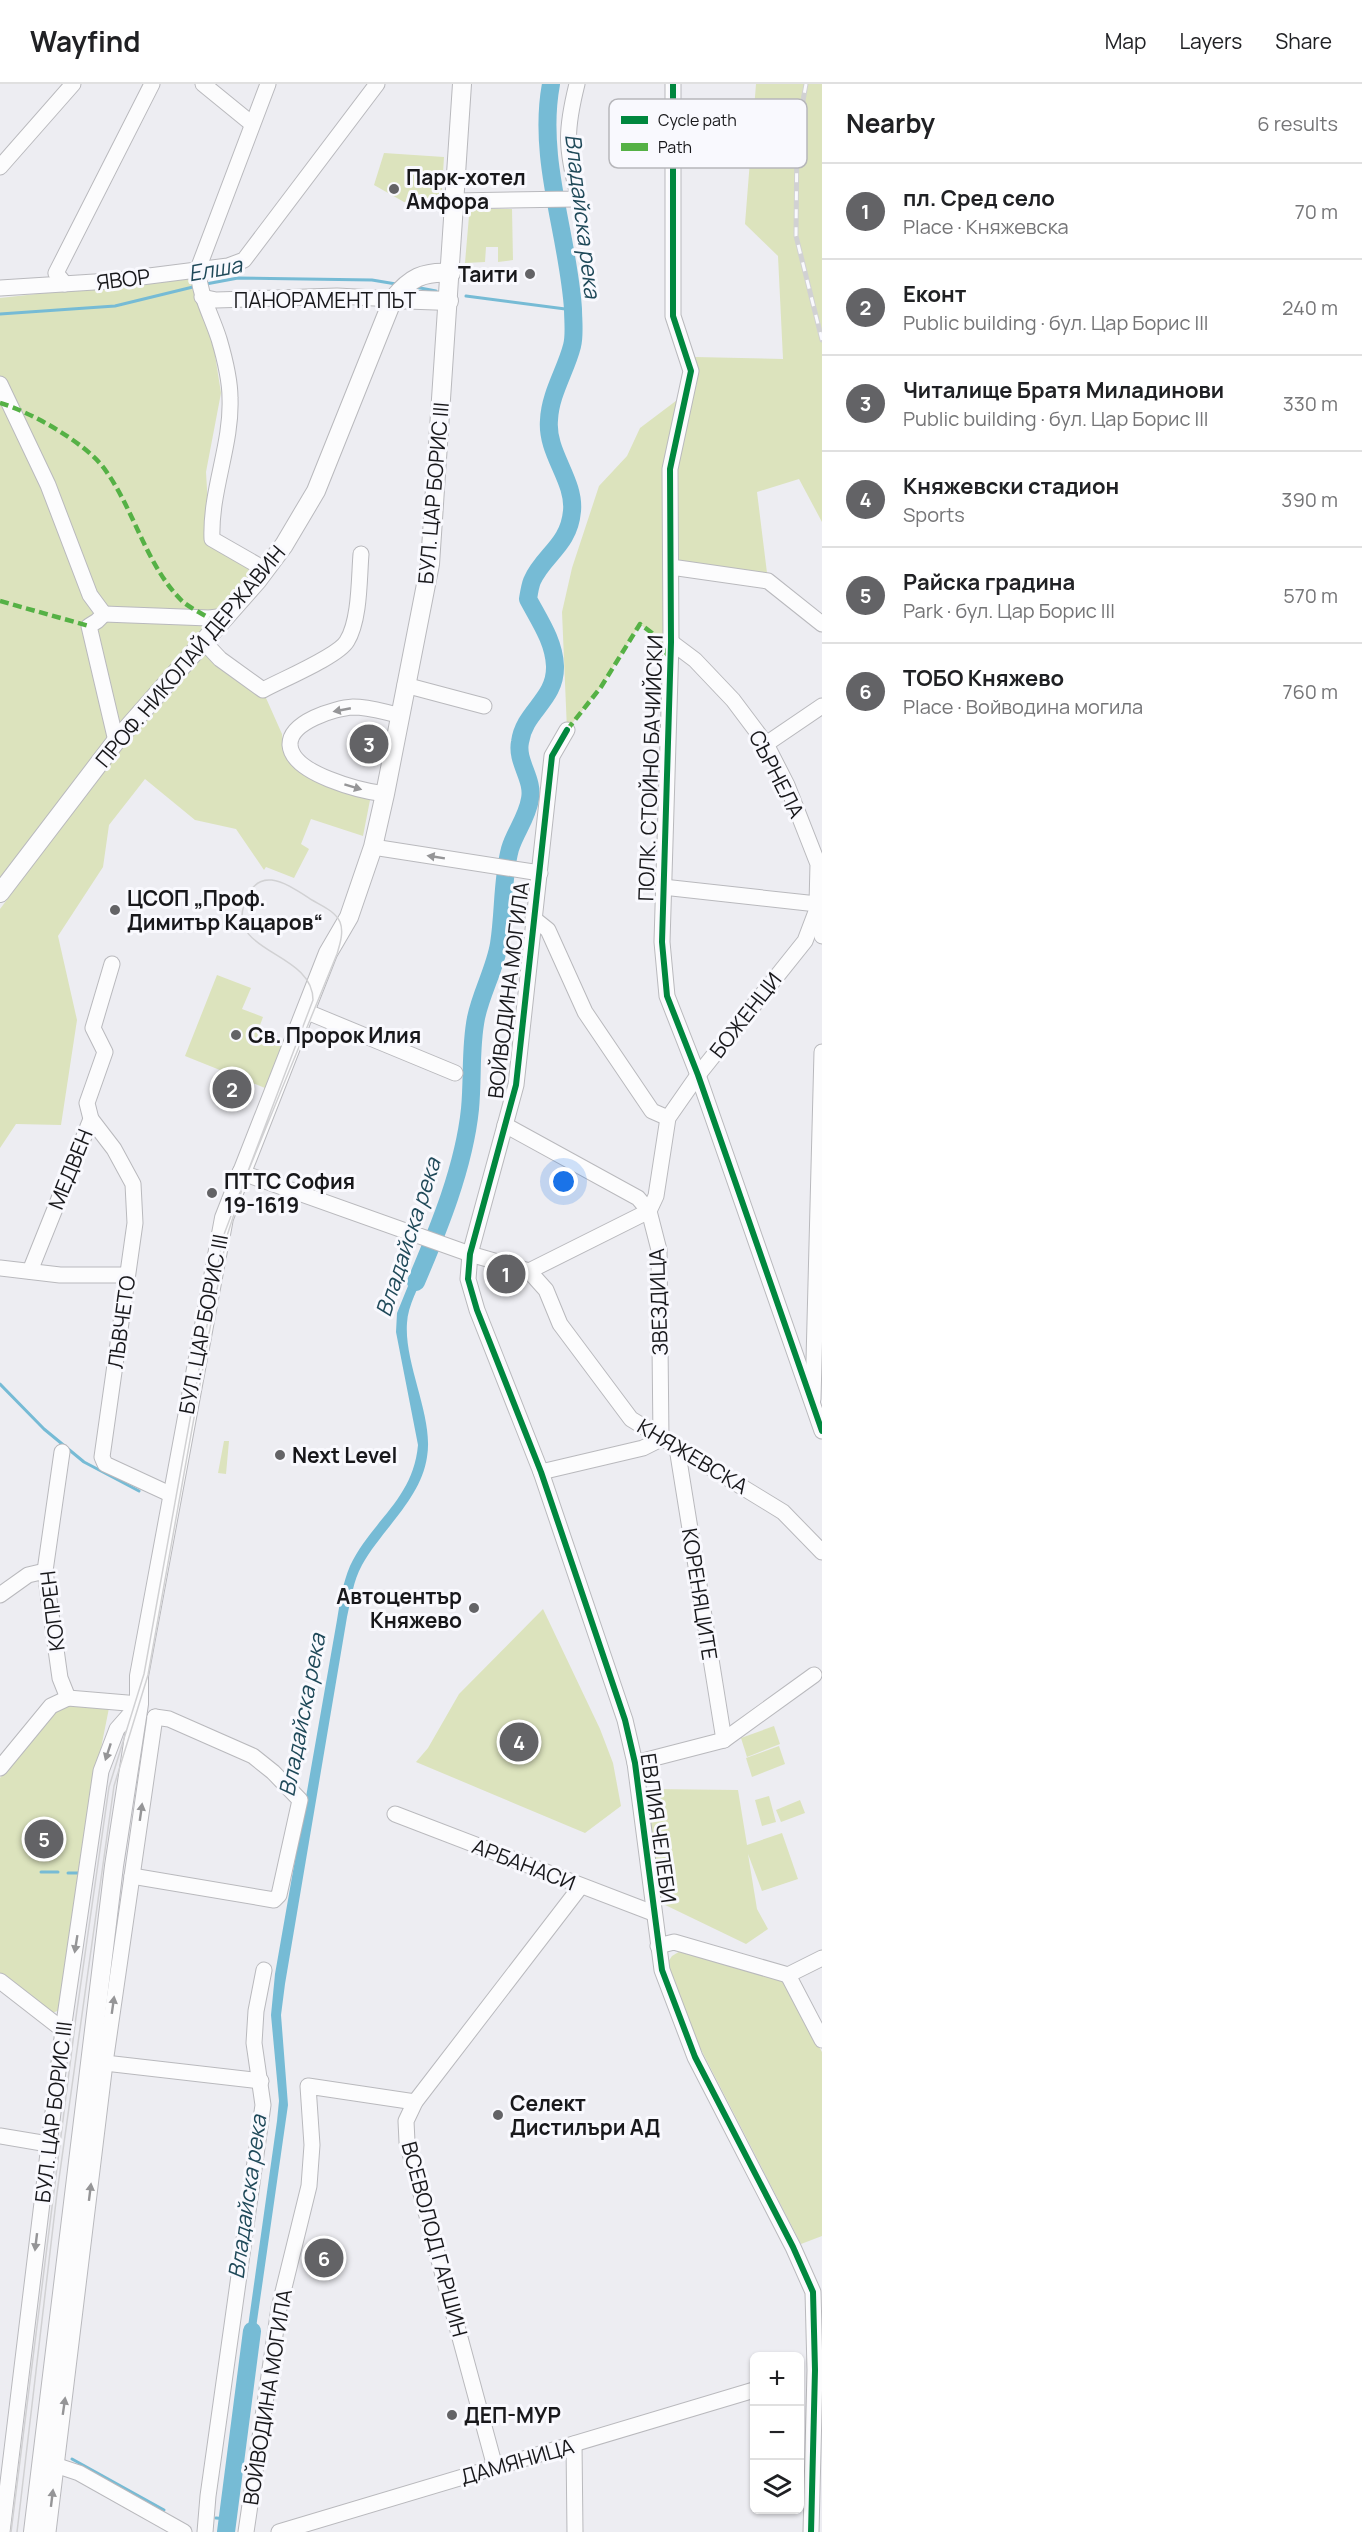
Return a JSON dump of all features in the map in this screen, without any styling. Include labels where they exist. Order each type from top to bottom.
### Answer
[{"type":"main road","name":"БУЛ. ЦАР БОРИС III","points":[[33,2532],[49,2463],[113,1877],[139,1704],[139,1676],[218,1239],[310,1013],[328,953],[344,929],[373,847],[430,564],[462,84]]},
{"type":"main road","points":[[401,290],[427,273],[451,273]]},
{"type":"main road","name":"ПАНОРАМЕНТ ПЪТ","points":[[401,290],[449,301]]},
{"type":"main road","name":"ПРОФ. НИКОЛАЙ ДЕРЖАВИН","points":[[0,893],[116,741],[266,570],[316,492],[401,290]]},
{"type":"main road","name":"БУЛ. ЦАР БОРИС III","points":[[139,1704],[149,1679],[229,1238],[246,1174]]},
{"type":"street","points":[[0,167],[72,84]]},
{"type":"street","points":[[65,284],[56,273],[152,84]]},
{"type":"street","points":[[203,84],[252,124]]},
{"type":"street","points":[[266,570],[212,539],[211,519],[225,449],[230,397],[219,339],[202,297],[198,269],[268,84]]},
{"type":"street","name":"ЯВОР","points":[[0,288],[110,281],[228,266],[244,260],[377,84]]},
{"type":"street","points":[[455,201],[574,200],[578,195],[568,153],[568,118],[577,84]]},
{"type":"street","name":"ПОЛК. СТОЙНО БАЧИЙСКИ","points":[[674,84],[674,99]]},
{"type":"street","name":"ПОЛК. СТОЙНО БАЧИЙСКИ","points":[[674,168],[673,316],[691,372],[670,469],[671,642],[662,942],[666,996],[698,1075],[822,1431]]},
{"type":"street","name":"ПАНОРАМЕНТ ПЪТ","points":[[202,297],[216,300],[337,296],[401,290]]},
{"type":"street","points":[[0,384],[48,485],[90,595],[104,614]]},
{"type":"street","points":[[204,642],[228,664],[263,690],[335,653],[347,643],[353,628],[361,554]]},
{"type":"street","points":[[671,567],[768,581],[822,624]]},
{"type":"street","points":[[104,614],[209,618],[226,616]]},
{"type":"street","points":[[104,614],[89,626],[116,741]]},
{"type":"street","name":"СЪРНЕЛА","points":[[671,642],[696,660],[733,699],[766,744],[787,784],[818,864],[822,936]]},
{"type":"street","points":[[405,686],[484,706]]},
{"type":"street","points":[[766,744],[822,706]]},
{"type":"street","points":[[385,794],[327,779],[305,765],[292,752],[290,743],[296,730],[309,720],[336,710],[365,708],[399,715]]},
{"type":"street","name":"ВОЙВОДИНА МОГИЛА","points":[[470,1254],[516,1085],[535,872],[552,756],[567,730]]},
{"type":"street","points":[[373,847],[535,872]]},
{"type":"street","points":[[663,887],[820,900]]},
{"type":"street","name":"БОЖЕНЦИ","points":[[649,1211],[656,1196],[668,1118],[698,1075],[805,941],[820,900]]},
{"type":"street","points":[[532,918],[548,930],[585,1012],[652,1111],[668,1118]]},
{"type":"street","name":"МЕДВЕН","points":[[30,1271],[91,1119],[87,1103],[105,1052],[93,1028],[112,964]]},
{"type":"street","points":[[310,1013],[455,1073]]},
{"type":"street","points":[[813,1408],[822,1052]]},
{"type":"street","name":"ЛЪВЧЕТО","points":[[91,1119],[114,1149],[133,1184],[135,1223],[102,1457],[105,1464],[172,1495]]},
{"type":"street","points":[[246,1174],[470,1254],[529,1272],[649,1211],[638,1198],[505,1125]]},
{"type":"street","name":"ЗВЕЗДИЦА","points":[[649,1211],[659,1250],[661,1439]]},
{"type":"street","name":"ЕВЛИЯ ЧЕЛЕБИ","points":[[470,1254],[468,1279],[477,1310],[541,1472],[625,1720],[635,1763],[662,1970],[695,2057],[794,2247],[813,2292],[818,2369]]},
{"type":"street","points":[[0,1268],[60,1275],[127,1275]]},
{"type":"street","name":"КНЯЖЕВСКА","points":[[529,1272],[540,1281],[560,1324],[620,1407],[642,1427],[783,1512],[822,1552]]},
{"type":"street","points":[[541,1472],[643,1448],[661,1439]]},
{"type":"street","name":"КОРЕНЯЦИТЕ","points":[[677,1448],[724,1740]]},
{"type":"street","name":"КОПРЕН","points":[[62,1452],[45,1571],[60,1678],[68,1698]]},
{"type":"street","points":[[0,1595],[28,1575],[45,1571]]},
{"type":"street","points":[[635,1763],[724,1740],[814,1675]]},
{"type":"street","points":[[0,1768],[51,1706],[68,1698],[139,1704],[155,1717],[169,1719],[253,1756],[273,1772],[300,1800],[279,1895],[274,1900],[132,1876]]},
{"type":"street","name":"БУЛ. ЦАР БОРИС III","points":[[2,2532],[7,2435],[101,1771],[117,1729],[139,1704]]},
{"type":"street","name":"БУЛ. ЦАР БОРИС III","points":[[48,2532],[49,2463],[155,1717]]},
{"type":"street","name":"АРБАНАСИ","points":[[395,1814],[653,1912]]},
{"type":"street","name":"ВСЕВОЛОД ГАРШИН","points":[[495,2467],[407,2142],[406,2121],[416,2102],[581,1886]]},
{"type":"street","points":[[658,1946],[674,1942],[788,1975],[822,1958]]},
{"type":"street","points":[[205,2532],[245,2221],[263,2105],[254,2043],[256,2011],[264,1970]]},
{"type":"street","points":[[788,1975],[822,2040]]},
{"type":"street","points":[[0,1981],[63,2030]]},
{"type":"street","points":[[105,2062],[261,2081]]},
{"type":"street","name":"ВОЙВОДИНА МОГИЛА","points":[[246,2532],[279,2308],[309,2186],[312,2145],[308,2086],[416,2102]]},
{"type":"street","points":[[0,2136],[48,2144]]},
{"type":"street","points":[[811,2532],[818,2369]]},
{"type":"street","name":"ДАМЯНИЦА","points":[[279,2532],[750,2391]]},
{"type":"street","points":[[574,2444],[575,2532]]},
{"type":"street","points":[[49,2463],[79,2473],[184,2532]]},
{"type":"green space","points":[[756,84],[822,84],[822,522],[799,479],[757,492],[768,581],[671,567],[671,661],[660,642],[640,624],[601,687],[567,730],[562,612],[572,568],[599,486],[627,456],[640,428],[697,385],[695,357],[783,359],[778,256],[745,224],[749,168],[807,168],[807,99],[755,99]]},
{"type":"green space","points":[[384,153],[444,157],[441,204],[404,202],[374,185]]},
{"type":"green space","points":[[470,204],[488,204],[490,209],[512,209],[513,260],[498,262],[498,247],[486,247],[485,262],[465,263]]},
{"type":"green space","points":[[189,273],[212,336],[221,393],[206,472],[210,540],[257,567],[137,708],[0,883],[0,298],[109,286]]},
{"type":"green space","points":[[206,652],[266,698],[282,734],[284,752],[311,775],[371,795],[363,836],[311,819],[301,844],[309,849],[294,878],[266,867],[264,870],[236,829],[195,820],[145,779],[109,825],[103,867],[58,936],[77,1020],[61,1125],[16,1124],[0,1148],[0,909],[103,771]]},
{"type":"green space","points":[[217,975],[251,988],[242,1009],[263,1017],[257,1033],[283,1044],[265,1088],[185,1056]]},
{"type":"green space","points":[[224,1441],[229,1441],[226,1474],[218,1473]]},
{"type":"green space","points":[[543,1609],[600,1729],[613,1763],[621,1806],[585,1833],[416,1762],[428,1748],[459,1694]]},
{"type":"green space","points":[[110,1703],[62,2009],[50,2014],[0,1974],[0,1778],[57,1705]]},
{"type":"green space","points":[[774,1726],[780,1744],[747,1757],[741,1738]]},
{"type":"green space","points":[[779,1746],[785,1764],[752,1777],[746,1758]]},
{"type":"green space","points":[[647,1789],[738,1790],[747,1845],[782,1833],[798,1879],[762,1891],[748,1854],[757,1909],[768,1929],[746,1944],[659,1902]]},
{"type":"green space","points":[[769,1796],[776,1822],[762,1826],[755,1800]]},
{"type":"green space","points":[[800,1800],[805,1813],[781,1822],[776,1810]]},
{"type":"green space","points":[[682,1950],[783,1980],[822,2052],[822,2236],[801,2244],[692,2032],[666,1965],[672,1956]]},
{"type":"water","points":[[419,1259],[429,1263],[410,1308],[407,1339],[426,1425],[427,1457],[417,1487],[359,1571],[347,1617],[285,1984],[281,2015],[288,2105],[252,2356],[244,2355],[279,2101],[271,2015],[275,1974],[345,1579],[359,1550],[400,1495],[415,1464],[418,1445],[396,1332],[397,1313]]},
{"type":"waterway","name":"Владайска река","points":[[416,1282],[449,1197],[467,1131],[476,1018],[499,944],[510,849],[526,812],[531,792],[520,757],[520,742],[527,722],[551,688],[554,678],[552,648],[528,599],[531,583],[542,564],[561,542],[570,523],[572,511],[569,488],[549,432],[552,401],[569,355],[574,332],[570,281],[550,168],[548,112],[551,84]]},
{"type":"waterway","name":"Елша","points":[[206,284],[238,278],[372,280],[396,284]]},
{"type":"waterway","name":"Елша","points":[[0,314],[115,306],[197,286]]},
{"type":"waterway","name":"Елша","points":[[415,287],[436,291]]},
{"type":"waterway","name":"Елша","points":[[466,296],[573,310]]},
{"type":"waterway","points":[[0,1384],[44,1429],[84,1462],[139,1491]]},
{"type":"waterway","points":[[41,1872],[58,1872]]},
{"type":"waterway","points":[[68,1873],[82,1873]]},
{"type":"waterway","name":"Владайска река","points":[[226,2532],[252,2331]]},
{"type":"waterway","points":[[72,2459],[164,2510]]},
{"type":"waterway","points":[[216,2518],[228,2519]]},
{"type":"tram line","points":[[11,2532],[76,2017],[109,1787],[144,1674],[223,1237],[313,1000],[309,984],[300,972],[259,943],[248,933],[242,921],[244,905],[250,892],[257,884],[265,880],[274,880],[293,888],[332,912],[340,922],[341,938],[337,954],[247,1174],[226,1239],[148,1675],[114,1786],[57,2193],[17,2532]]},
{"type":"railway","points":[[803,99],[806,84]]},
{"type":"railway","points":[[797,168],[796,236],[822,340]]},
{"type":"marked path","points":[[0,403],[13,407],[58,430],[98,461],[116,487],[150,555],[170,587],[185,604],[209,618]]},
{"type":"marked path","points":[[0,601],[89,626]]},
{"type":"marked path","points":[[567,730],[601,687],[640,624],[652,633],[669,657]]},
{"type":"cycle path","points":[[673,84],[673,99]]},
{"type":"cycle path","points":[[673,168],[673,316],[691,371],[670,469],[671,642],[662,942],[667,996],[698,1075],[822,1431]]},
{"type":"cycle path","points":[[567,730],[552,756],[516,1085],[470,1254],[468,1279],[477,1310],[541,1472],[625,1720],[635,1763],[662,1970],[695,2057],[793,2247],[813,2292],[815,2370],[811,2532]]},
{"type":"place","name":"Парк-хотел Амфора","points":[[394,189]]},
{"type":"place","name":"Таити","points":[[530,274]]},
{"type":"place","name":"Читалище Братя Миладинови","points":[[369,744]]},
{"type":"place","name":"ЦСОП „Проф. Димитър Кацаров“","points":[[115,910]]},
{"type":"place","name":"Св. Пророк Илия","points":[[236,1035]]},
{"type":"place","name":"Еконт","points":[[232,1089]]},
{"type":"place","name":"ПТТС София 19-1619","points":[[212,1193]]},
{"type":"place","name":"пл. Сред село","points":[[506,1274]]},
{"type":"place","name":"Next Level","points":[[280,1455]]},
{"type":"place","name":"Автоцентър Княжево","points":[[474,1608]]},
{"type":"place","name":"Княжевски стадион","points":[[519,1742]]},
{"type":"place","name":"Райска градина","points":[[44,1839]]},
{"type":"place","name":"Селект Дистилъри АД","points":[[498,2115]]},
{"type":"place","name":"ТОБО Княжево","points":[[324,2258]]},
{"type":"place","name":"ДЕП-МУР","points":[[452,2415]]}]
